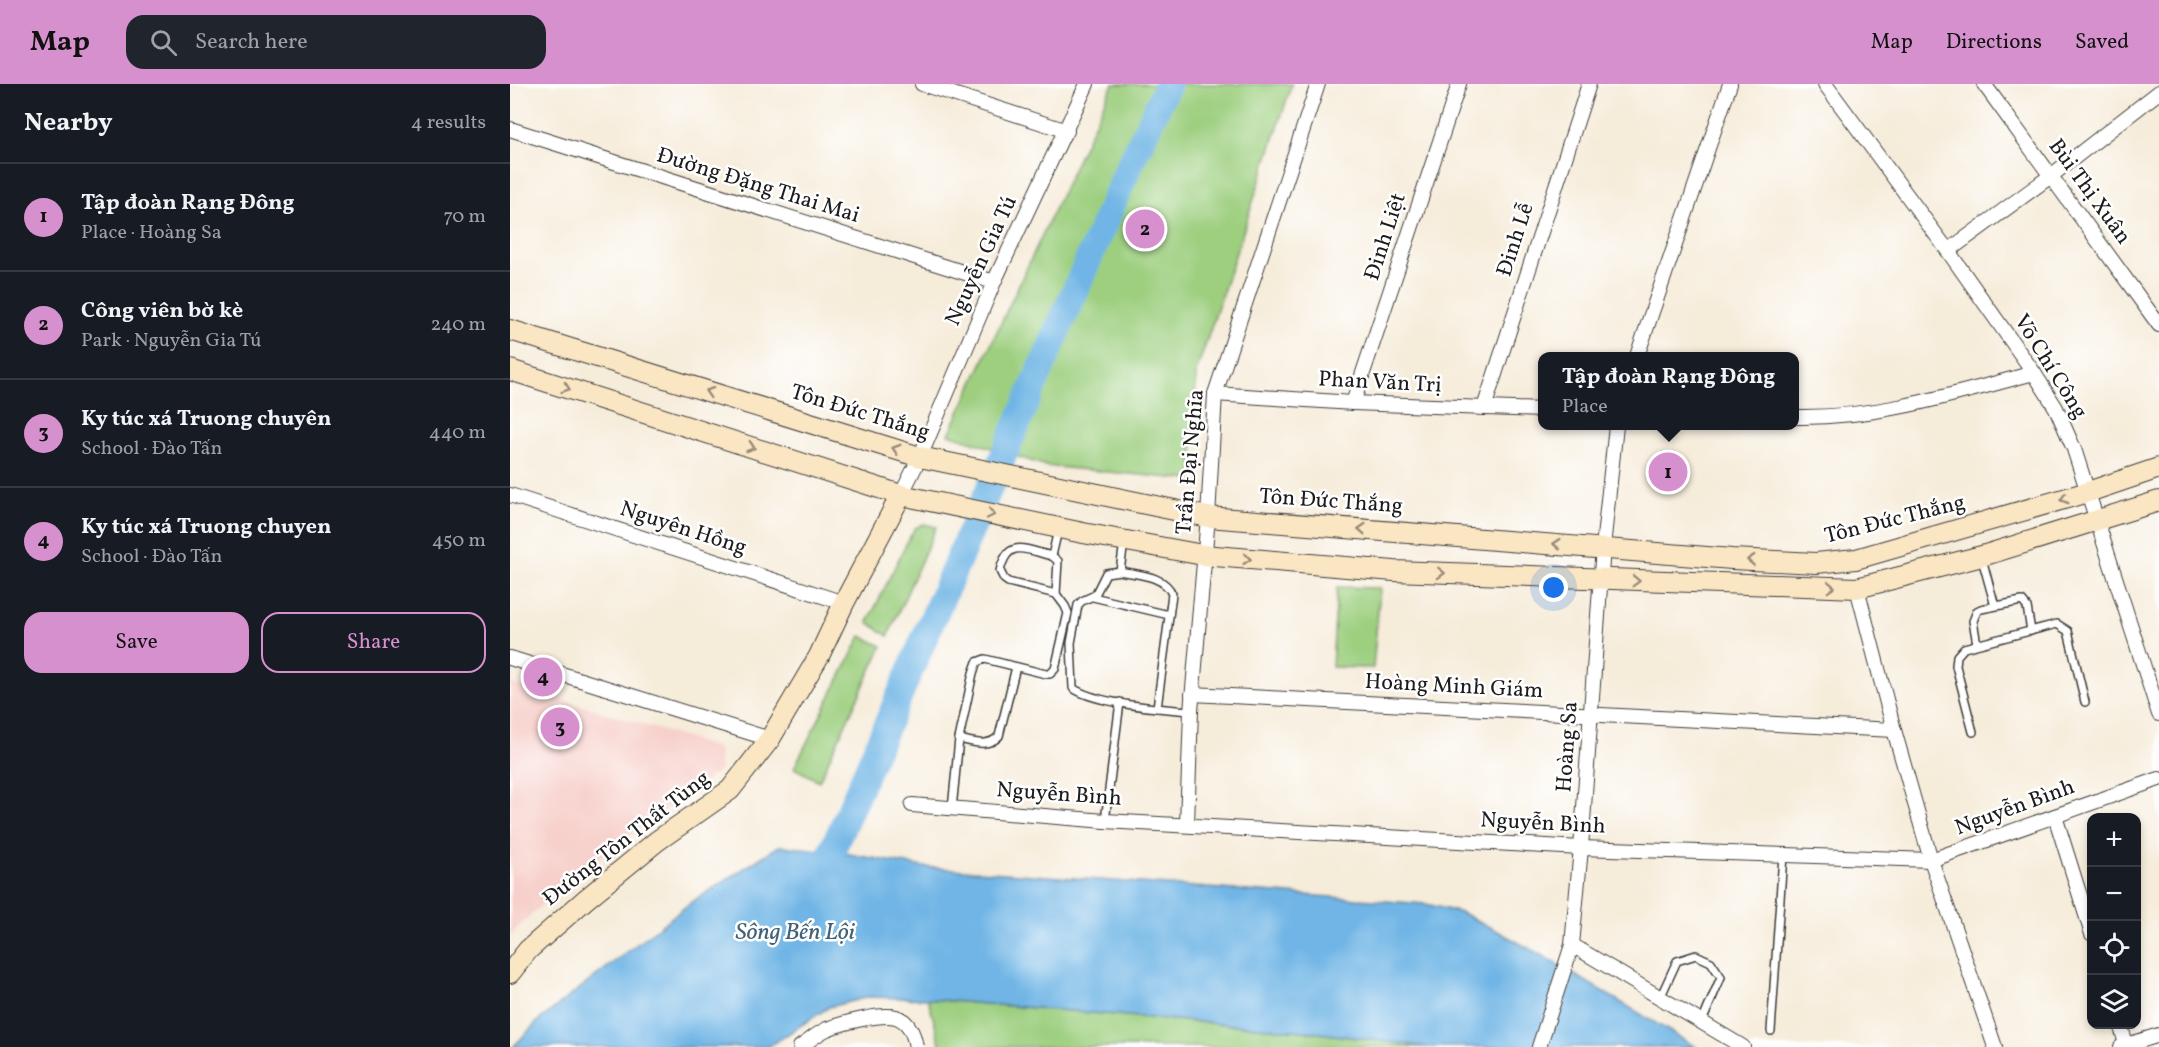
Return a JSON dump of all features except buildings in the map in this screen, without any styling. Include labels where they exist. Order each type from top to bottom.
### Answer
[{"type":"main road","name":"Tôn Đức Thắng","points":[[510,330],[920,457],[1208,517],[1732,559],[1816,563],[1856,559],[2088,492],[2159,468]]},
{"type":"main road","points":[[510,370],[901,495],[1203,555],[1394,571],[1857,588],[1982,556],[2159,501]]},
{"type":"main road","name":"Đường Tôn Thất Tùng","points":[[510,972],[528,950],[586,899],[657,841],[730,790],[770,739],[819,656],[901,495]]},
{"type":"street","points":[[922,84],[937,86],[1067,131]]},
{"type":"street","name":"Nguyễn Gia Tú","points":[[901,495],[920,457],[994,282],[1067,131],[1087,84]]},
{"type":"street","name":"Trần Đại Nghĩa","points":[[1187,824],[1192,694],[1208,517],[1215,394],[1318,84]]},
{"type":"street","name":"Đinh Liệt","points":[[1353,403],[1459,84]]},
{"type":"street","name":"Đinh Lễ","points":[[1484,408],[1589,84]]},
{"type":"street","points":[[1639,352],[1730,84]]},
{"type":"street","name":"Võ Chí Công","points":[[1825,84],[1948,251],[2056,408],[2074,449],[2099,521],[2159,714]]},
{"type":"street","name":"Bùi Thị Xuân","points":[[1984,84],[2159,325]]},
{"type":"street","points":[[1948,251],[2052,175],[2159,92]]},
{"type":"street","name":"Đường Đặng Thai Mai","points":[[510,129],[994,282]]},
{"type":"street","points":[[1799,417],[1851,415],[1930,400],[2034,373]]},
{"type":"street","name":"Phan Văn Trị","points":[[1215,394],[1353,403],[1538,410]]},
{"type":"street","name":"Hoàng Sa","points":[[1539,1047],[1572,945],[1592,715],[1600,580],[1616,430]]},
{"type":"street","name":"Nguyên Hồng","points":[[510,495],[844,603]]},
{"type":"street","points":[[1857,588],[1893,730],[1931,860],[1995,1047]]},
{"type":"street","points":[[510,658],[770,739]]},
{"type":"street","name":"Hoàng Minh Giám","points":[[1192,694],[1893,730]]},
{"type":"street","name":"Nguyễn Bình","points":[[912,805],[1106,820],[1581,848],[1931,860],[2159,779]]},
{"type":"street","points":[[2055,816],[2087,921]]},
{"type":"street","points":[[1572,945],[1743,1047]]},
{"type":"street","points":[[800,1047],[826,1029],[882,1016],[897,1017],[908,1025],[916,1047]]},
{"type":"street","points":[[2121,1029],[2125,1046],[2159,1035]]},
{"type":"lane","points":[[1052,556],[1059,528]]},
{"type":"lane","points":[[1120,571],[1125,539]]},
{"type":"lane","points":[[952,808],[958,739],[972,673],[977,662],[985,660],[1050,674],[1055,669],[1068,614],[1056,594],[1004,579],[1000,572],[1002,559],[1010,550],[1018,548],[1052,556],[1058,561],[1059,567],[1056,594]]},
{"type":"lane","points":[[1982,556],[1995,606]]},
{"type":"lane","points":[[1092,597],[1106,573],[1120,571],[1155,578],[1169,586],[1172,594],[1157,708]]},
{"type":"lane","points":[[1169,615],[1092,597],[1082,601],[1078,605],[1071,644],[1073,688],[1089,697],[1191,711]]},
{"type":"lane","points":[[1977,644],[1972,621],[1974,615],[1977,611],[1995,606],[2025,602],[2031,631]]},
{"type":"lane","points":[[1973,732],[1956,666],[1960,651],[1977,644],[2057,624],[2068,631],[2085,702]]},
{"type":"lane","points":[[958,739],[984,744],[994,741],[999,736],[1016,667]]},
{"type":"lane","points":[[1106,820],[1120,702]]},
{"type":"lane","points":[[1771,1031],[1783,855]]},
{"type":"lane","points":[[1660,998],[1677,961],[1696,955],[1711,962],[1720,977],[1702,1022]]},
{"type":"shaded area","points":[[510,683],[718,748],[720,770],[568,880],[510,935]]},
{"type":"green space","points":[[1113,84],[1292,84],[1196,373],[1192,480],[1046,466],[949,434]]},
{"type":"green space","points":[[924,524],[936,527],[888,636],[868,622],[915,528]]},
{"type":"green space","points":[[1337,587],[1380,588],[1373,668],[1332,667]]},
{"type":"green space","points":[[861,636],[882,646],[819,781],[794,768]]},
{"type":"green space","points":[[928,999],[1303,1031],[1427,1047],[941,1047]]},
{"type":"water","name":"Sông Bến Lội","points":[[779,846],[832,851],[924,867],[1426,904],[1462,913],[1494,929],[1696,1047],[1427,1047],[1303,1031],[928,999],[869,997],[829,1007],[768,1047],[513,1047],[538,1021],[690,903]]},
{"type":"waterway","points":[[832,851],[1126,173],[1168,84]]},
{"type":"place","name":"Công viên bờ kè","points":[[1145,229]]},
{"type":"place","name":"Tập đoàn Rạng Đông","points":[[1668,472]]},
{"type":"place","name":"Ky túc xá Truong chuyen","points":[[543,677]]},
{"type":"place","name":"Ky túc xá Truong chuyên","points":[[560,727]]}]
